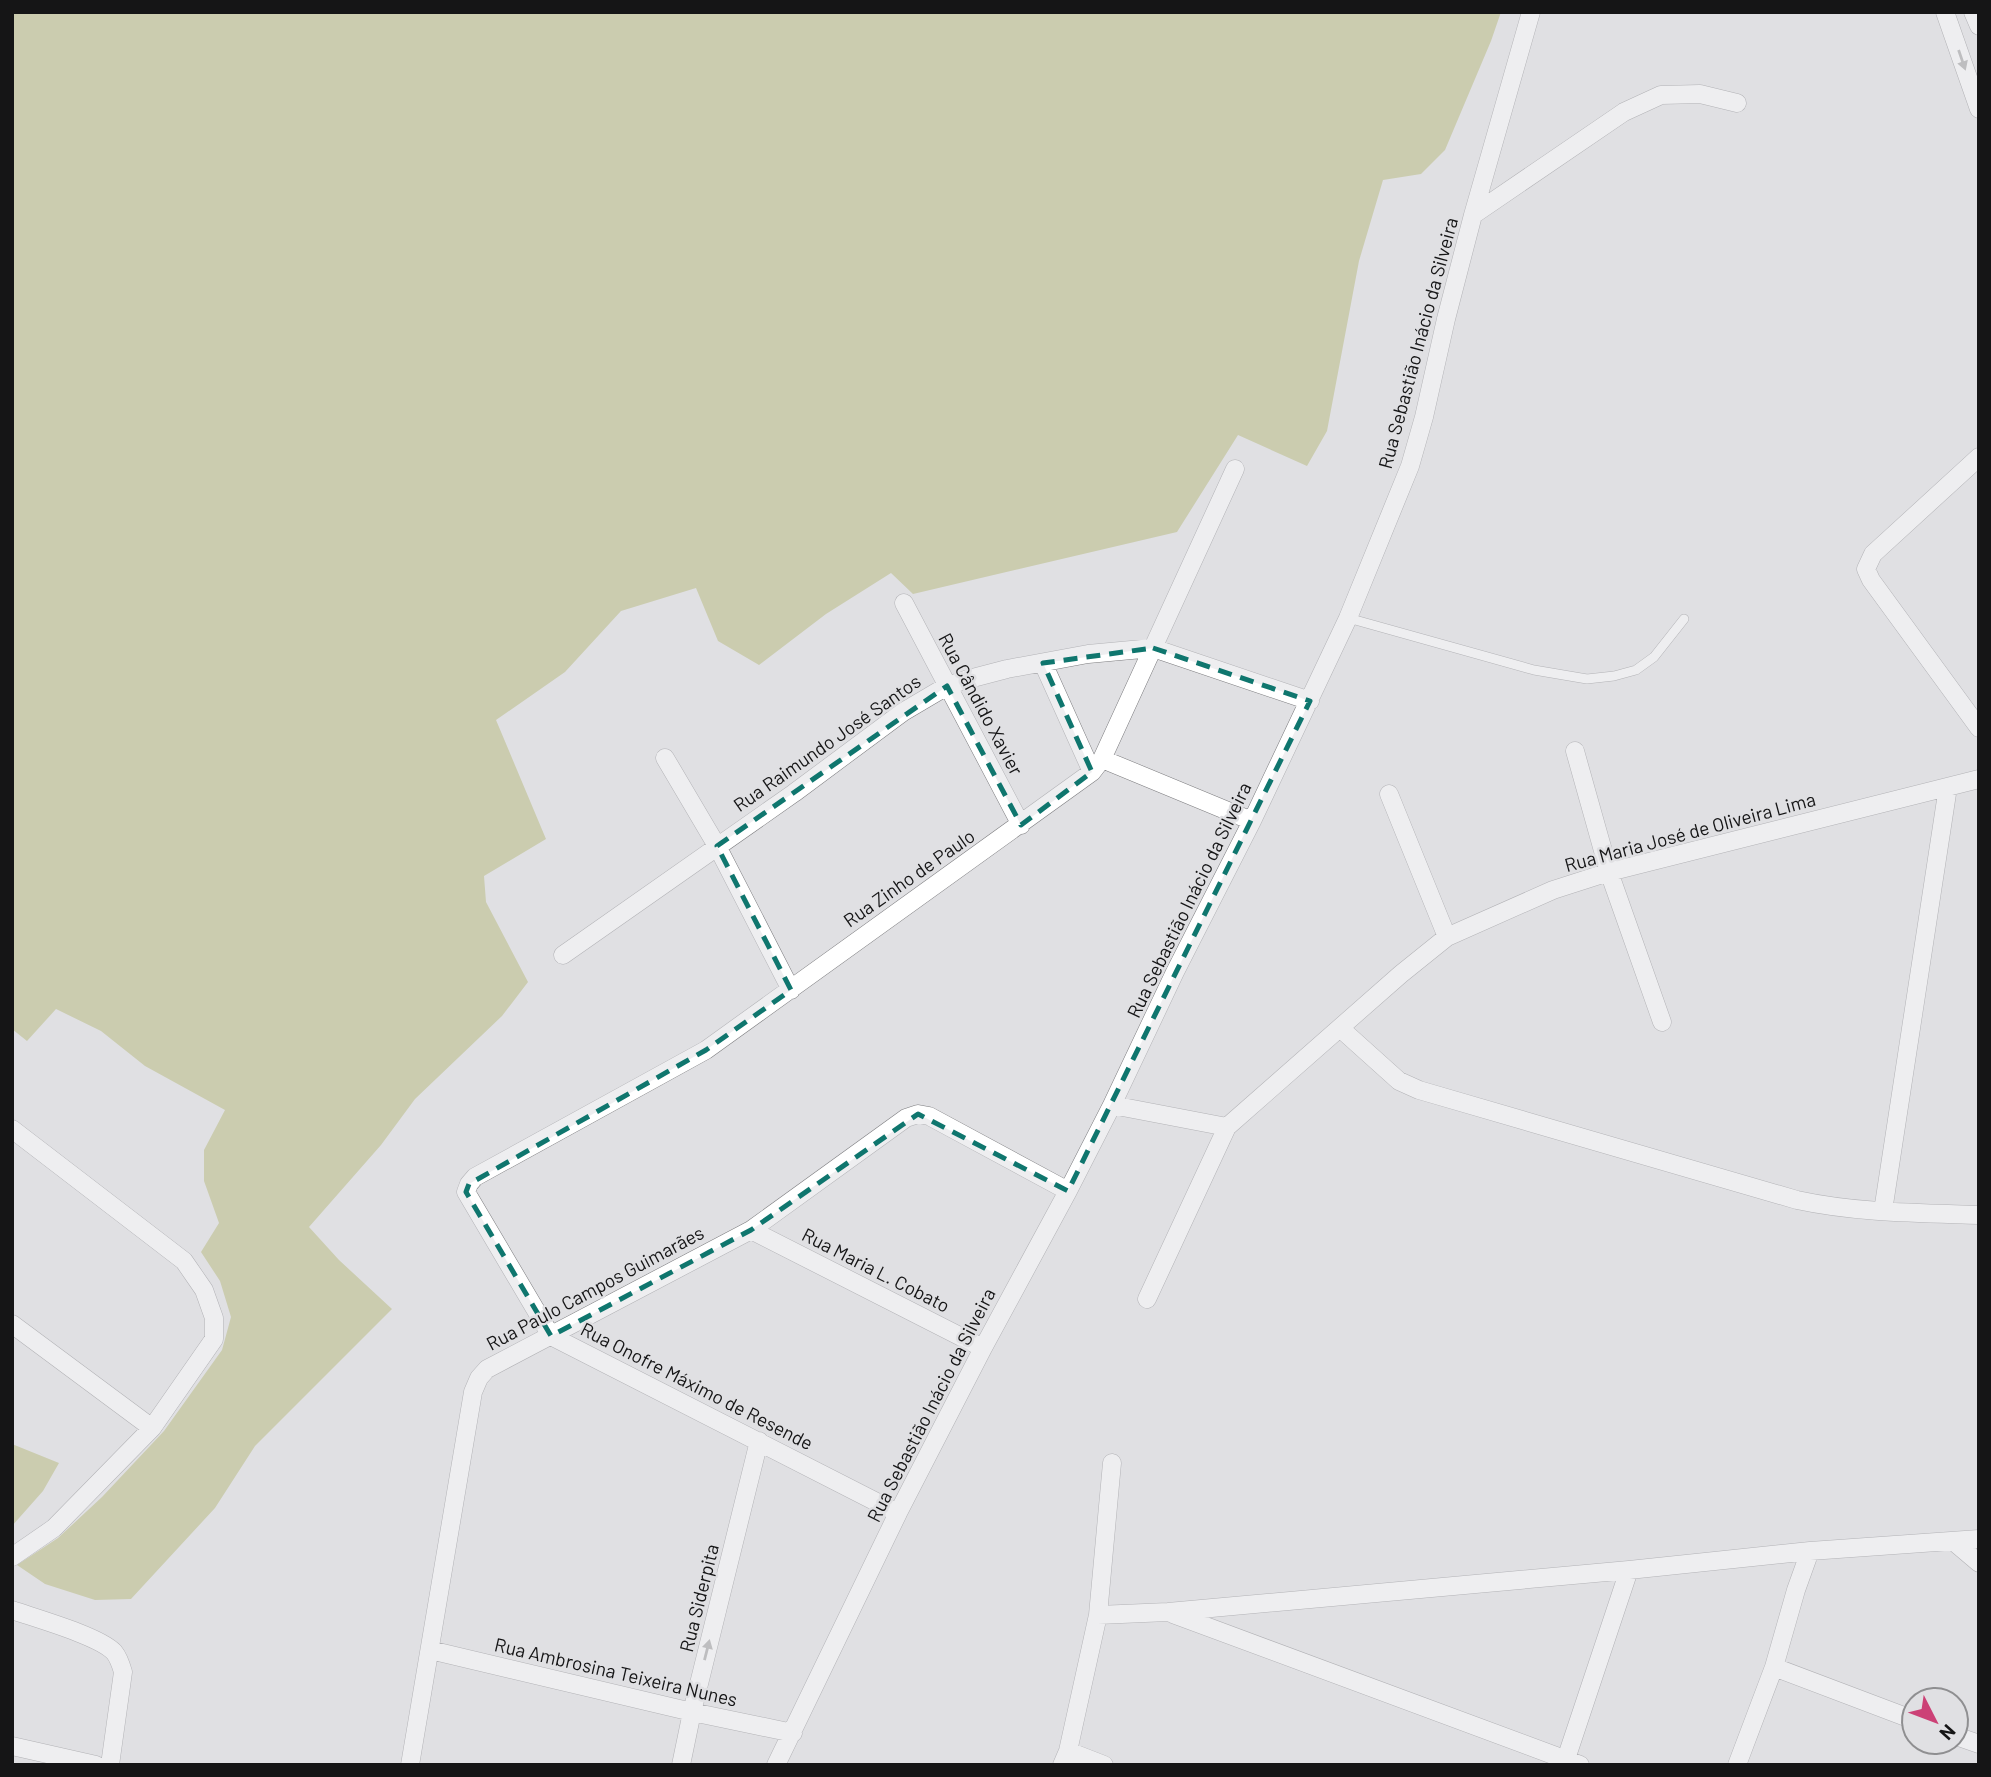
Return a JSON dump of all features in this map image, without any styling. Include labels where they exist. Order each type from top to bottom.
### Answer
[{"type":"street","name":"Rua Sebastião Inácio da Silveira","points":[[776,1765],[898,1513],[1112,1105],[1175,972],[1252,821],[1348,618],[1410,466],[1473,215],[1531,12]]},
{"type":"street","points":[[1945,12],[1979,108]]},
{"type":"street","points":[[1973,12],[1979,26]]},
{"type":"street","points":[[1473,215],[1624,112],[1661,95],[1700,94],[1737,103]]},
{"type":"street","points":[[1979,457],[1873,554],[1866,569],[1871,580],[1979,728]]},
{"type":"street","name":"Rua Zinho de Paulo","points":[[466,1192],[475,1177],[706,1050],[1021,825],[1097,765],[1235,469]]},
{"type":"street","name":"Rua Cândido Xavier","points":[[904,603],[1021,825]]},
{"type":"street","name":"Rua Raimundo José Santos","points":[[563,955],[794,793],[903,712],[947,686],[1007,669],[1088,654],[1153,648],[1310,701]]},
{"type":"street","points":[[1043,663],[1097,765],[1252,821]]},
{"type":"street","points":[[1575,751],[1609,872],[1662,1022]]},
{"type":"street","points":[[665,758],[717,846],[791,990]]},
{"type":"street","name":"Rua Maria José de Oliveira Lima","points":[[1227,1127],[1447,937],[1553,890],[1609,872],[1979,779]]},
{"type":"street","points":[[1882,1211],[1948,787]]},
{"type":"street","points":[[1389,794],[1447,937]]},
{"type":"street","points":[[1340,1028],[1399,1081],[1419,1090],[1797,1200],[1827,1206],[1882,1211],[1979,1215]]},
{"type":"street","points":[[1112,1105],[1227,1127],[1147,1299]]},
{"type":"street","name":"Rua Paulo Campos Guimarães","points":[[410,1765],[473,1392],[479,1378],[487,1369],[751,1230],[906,1118],[918,1114],[929,1116],[1068,1191]]},
{"type":"street","points":[[12,1129],[184,1261],[204,1290],[214,1318],[214,1339],[152,1428],[54,1528],[12,1557]]},
{"type":"street","name":"Rua Onofre Máximo de Resende","points":[[466,1192],[551,1336],[898,1513]]},
{"type":"street","name":"Rua Maria L. Cobato","points":[[751,1230],[983,1348]]},
{"type":"street","points":[[12,1324],[152,1428]]},
{"type":"street","name":"Rua Siderpita","points":[[681,1765],[759,1441]]},
{"type":"street","points":[[1104,1765],[1065,1758],[1098,1615],[1112,1463]]},
{"type":"street","points":[[1098,1615],[1168,1612],[1810,1551],[1979,1539]]},
{"type":"street","points":[[1953,1541],[1979,1563]]},
{"type":"street","points":[[1737,1765],[1774,1667],[1810,1551]]},
{"type":"street","points":[[1168,1612],[1573,1762],[1629,1570]]},
{"type":"street","points":[[12,1610],[99,1641],[113,1651],[120,1661],[123,1672],[110,1765]]},
{"type":"street","name":"Rua Ambrosina Teixeira Nunes","points":[[430,1650],[793,1733]]},
{"type":"street","points":[[1774,1667],[1900,1715]]},
{"type":"street","points":[[12,1746],[96,1765]]},
{"type":"lane","points":[[1348,618],[1534,670],[1587,679],[1636,670],[1654,657],[1684,619]]},
{"type":"highlighted area","points":[[1153,648],[1310,701],[1068,1191],[918,1114],[751,1230],[551,1336],[466,1192],[469,1184],[706,1050],[791,990],[717,846],[947,686],[1021,825],[1092,772],[1043,663]]},
{"type":"green space","points":[[12,12],[1501,12],[1445,150],[1421,174],[1383,180],[1359,261],[1327,431],[1307,466],[1238,435],[1177,532],[913,594],[891,573],[826,614],[759,665],[718,641],[696,588],[621,611],[565,672],[496,720],[546,839],[484,876],[486,902],[528,982],[502,1016],[415,1099],[381,1145],[309,1227],[339,1260],[392,1309],[255,1446],[215,1508],[131,1599],[95,1600],[45,1584],[17,1565],[58,1538],[102,1497],[164,1431],[222,1350],[231,1317],[220,1281],[201,1252],[219,1223],[204,1181],[204,1150],[225,1110],[145,1066],[101,1031],[56,1009],[27,1041],[12,1029]]},
{"type":"green space","points":[[12,1444],[59,1463],[43,1491],[12,1526]]}]
